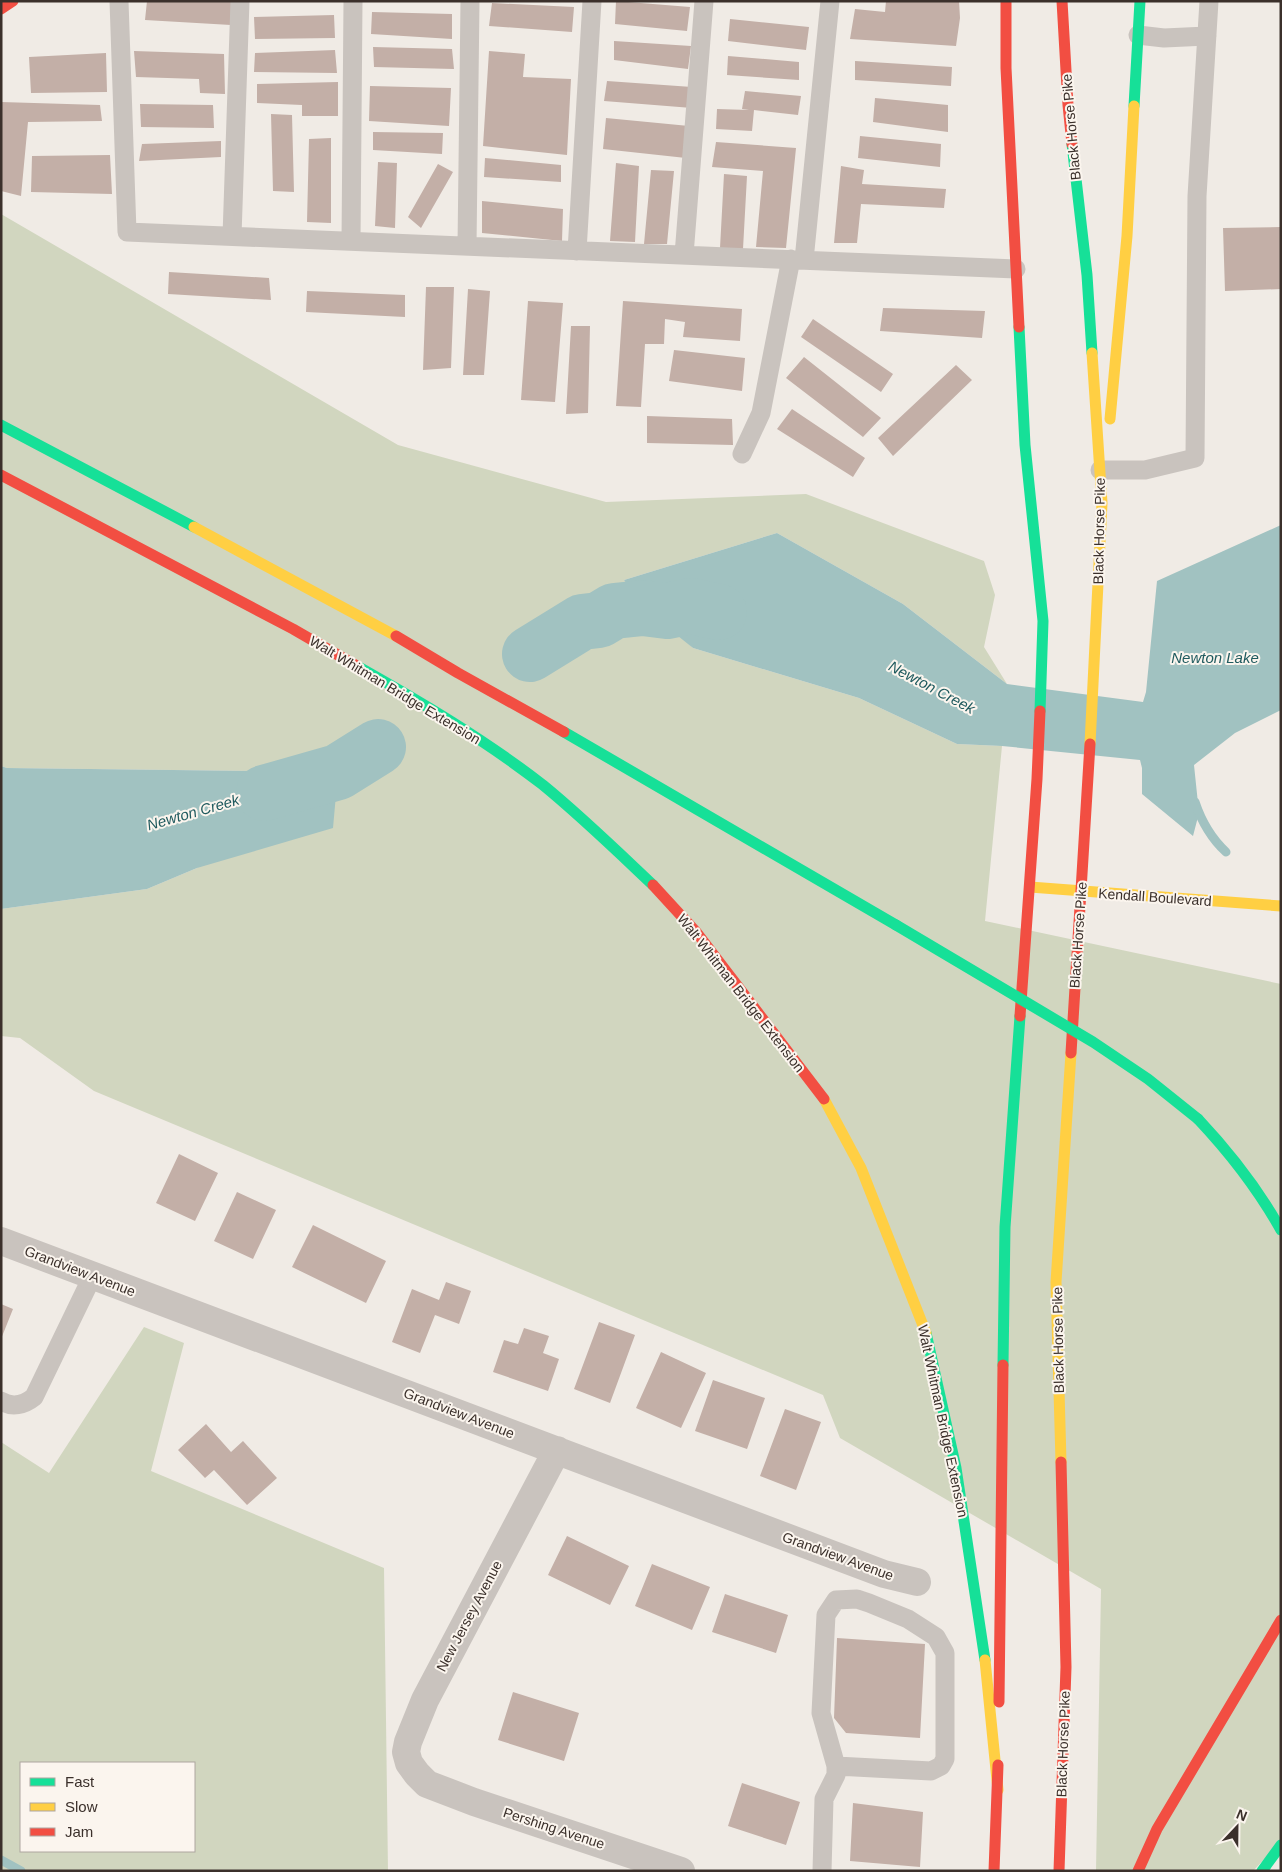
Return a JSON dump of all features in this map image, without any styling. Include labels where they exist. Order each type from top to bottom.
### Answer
[{"type":"main road","points":[[1,9],[14,1]]},
{"type":"main road","points":[[994,1871],[998,1790],[1005,1227],[1030,887],[1043,620],[1024,445],[1006,68],[1006,1]]},
{"type":"main road","name":"Black Horse Pike","points":[[1059,1871],[1066,1667],[1056,1282],[1088,781],[1102,503],[1102,469],[1087,275],[1068,105],[1062,1]]},
{"type":"main road","points":[[1102,469],[1127,236],[1140,1]]},
{"type":"main road","points":[[1006,68],[1017,23]]},
{"type":"main road","points":[[1,424],[389,632],[458,673],[593,748],[1093,1042],[1148,1079],[1198,1119],[1224,1146],[1252,1182],[1281,1230]]},
{"type":"main road","name":"Walt Whitman Bridge Extension","points":[[1,475],[293,629],[416,699],[478,739],[542,785],[606,840],[657,889],[697,933],[734,980],[827,1103],[861,1168],[925,1328],[959,1487],[984,1649],[998,1790]]},
{"type":"main road","name":"Kendall Boulevard","points":[[1030,887],[1273,908]]},
{"type":"main road","points":[[1138,1871],[1157,1829],[1281,1620]]},
{"type":"main road","points":[[1262,1871],[1281,1845]]},
{"type":"street","name":"Grandview Avenue","points":[[1,1241],[884,1574],[917,1582]]},
{"type":"street","name":"New Jersey Avenue","points":[[427,1784],[409,1762],[406,1752],[408,1742],[425,1700],[557,1450]]},
{"type":"street","name":"Pershing Avenue","points":[[427,1784],[631,1862],[681,1871]]},
{"type":"lane","points":[[119,1],[127,232],[1016,269]]},
{"type":"lane","points":[[232,236],[240,1]]},
{"type":"lane","points":[[351,241],[353,1]]},
{"type":"lane","points":[[467,246],[470,1]]},
{"type":"lane","points":[[577,251],[592,1]]},
{"type":"lane","points":[[684,255],[704,1]]},
{"type":"lane","points":[[742,454],[761,413],[798,260],[830,1]]},
{"type":"lane","points":[[1102,469],[1145,470],[1194,458],[1197,196],[1209,1]]},
{"type":"lane","points":[[1138,35],[1164,38],[1207,36]]},
{"type":"lane","points":[[1,1402],[18,1405],[34,1397],[93,1276]]},
{"type":"lane","points":[[822,1871],[824,1799],[836,1775],[836,1766],[821,1713],[826,1615],[836,1600],[857,1599],[908,1619],[922,1627],[936,1637],[945,1653],[945,1759],[941,1766],[931,1771],[836,1766]]},
{"type":"green space","points":[[1,214],[398,445],[606,502],[806,494],[984,561],[995,595],[984,647],[1007,684],[903,604],[777,533],[624,580],[693,648],[859,698],[957,744],[1002,746],[985,921],[1281,984],[1281,1841],[1253,1871],[1096,1871],[1101,1589],[840,1438],[823,1395],[94,1091],[20,1038],[1,1036],[1,909],[147,889],[197,868],[338,772],[7,768],[1,766]]},
{"type":"green space","points":[[144,1327],[184,1343],[151,1471],[384,1568],[388,1871],[1,1871],[1,1442],[49,1473]]},
{"type":"water","name":"Newton Lake","points":[[1281,525],[1281,710],[1235,733],[1194,765],[1199,813],[1193,836],[1142,794],[1142,768],[1140,760],[1002,746],[957,744],[859,698],[693,648],[643,608],[624,580],[777,533],[903,604],[1007,684],[1143,702],[1146,692],[1157,581]]},
{"type":"water","points":[[1,766],[7,768],[338,772],[333,828],[197,868],[147,889],[1,909]]},
{"type":"building","points":[[147,1],[232,1],[231,25],[145,20]]},
{"type":"building","points":[[616,1],[690,7],[687,31],[615,24]]},
{"type":"building","points":[[886,1],[959,1],[960,18],[956,46],[850,39],[855,9],[885,12]]},
{"type":"building","points":[[492,3],[574,7],[572,32],[489,26]]},
{"type":"building","points":[[372,12],[452,14],[452,39],[371,34]]},
{"type":"building","points":[[334,15],[335,38],[255,39],[254,17]]},
{"type":"building","points":[[730,19],[809,27],[806,50],[728,41]]},
{"type":"building","points":[[614,41],[691,46],[688,69],[614,60]]},
{"type":"building","points":[[373,47],[452,49],[454,69],[374,67]]},
{"type":"building","points":[[335,50],[337,73],[254,72],[255,53]]},
{"type":"building","points":[[134,51],[224,54],[225,94],[200,93],[199,79],[136,77]]},
{"type":"building","points":[[489,51],[525,54],[523,77],[571,79],[567,155],[483,146]]},
{"type":"building","points":[[106,53],[107,92],[31,93],[29,57]]},
{"type":"building","points":[[728,56],[799,62],[799,80],[727,75]]},
{"type":"building","points":[[855,61],[952,67],[951,86],[855,80]]},
{"type":"building","points":[[607,81],[692,87],[692,108],[604,101]]},
{"type":"building","points":[[338,82],[338,116],[302,116],[302,105],[257,103],[257,84]]},
{"type":"building","points":[[370,86],[451,88],[449,126],[369,121]]},
{"type":"building","points":[[745,91],[801,96],[798,115],[754,110],[752,131],[716,129],[717,109],[749,110],[742,109]]},
{"type":"building","points":[[875,98],[948,105],[948,132],[873,122]]},
{"type":"building","points":[[1,102],[100,105],[102,121],[28,122],[21,196],[1,191]]},
{"type":"building","points":[[140,104],[213,105],[214,128],[141,127]]},
{"type":"building","points":[[271,114],[292,115],[294,192],[273,191]]},
{"type":"building","points":[[606,118],[689,126],[686,158],[603,149]]},
{"type":"building","points":[[373,132],[443,133],[442,154],[373,150]]},
{"type":"building","points":[[860,136],[941,144],[940,167],[858,158]]},
{"type":"building","points":[[331,138],[331,223],[307,222],[309,139]]},
{"type":"building","points":[[221,141],[221,157],[139,161],[142,144]]},
{"type":"building","points":[[716,142],[796,148],[786,248],[756,247],[763,171],[712,167]]},
{"type":"building","points":[[110,155],[112,194],[31,192],[32,156]]},
{"type":"building","points":[[485,158],[561,165],[561,182],[484,177]]},
{"type":"building","points":[[378,162],[397,163],[395,228],[375,226]]},
{"type":"building","points":[[616,163],[639,166],[635,242],[610,241]]},
{"type":"building","points":[[438,164],[453,172],[421,228],[408,217]]},
{"type":"building","points":[[841,166],[864,170],[862,184],[946,189],[944,208],[861,204],[857,243],[834,243]]},
{"type":"building","points":[[651,170],[674,171],[667,244],[644,244]]},
{"type":"building","points":[[724,174],[747,176],[743,249],[720,248]]},
{"type":"building","points":[[482,201],[563,209],[562,241],[482,233]]},
{"type":"building","points":[[1281,227],[1281,289],[1225,291],[1223,228]]},
{"type":"building","points":[[169,272],[269,278],[271,300],[168,294]]},
{"type":"building","points":[[426,287],[454,287],[451,368],[423,370]]},
{"type":"building","points":[[468,289],[490,291],[484,375],[463,375]]},
{"type":"building","points":[[307,291],[405,295],[405,317],[306,312]]},
{"type":"building","points":[[528,301],[563,303],[555,402],[521,400]]},
{"type":"building","points":[[623,301],[742,309],[740,341],[683,337],[685,322],[665,319],[664,344],[645,344],[641,407],[616,406]]},
{"type":"building","points":[[883,308],[985,311],[982,338],[880,331]]},
{"type":"building","points":[[813,319],[893,374],[881,392],[801,337]]},
{"type":"building","points":[[571,326],[590,326],[588,413],[566,414]]},
{"type":"building","points":[[674,350],[745,358],[742,391],[669,381]]},
{"type":"building","points":[[804,357],[881,418],[863,437],[786,378]]},
{"type":"building","points":[[956,365],[972,380],[893,456],[878,438]]},
{"type":"building","points":[[792,409],[865,458],[853,477],[777,429]]},
{"type":"building","points":[[647,416],[732,419],[733,445],[647,443]]},
{"type":"building","points":[[179,1154],[218,1173],[195,1221],[156,1203]]},
{"type":"building","points":[[237,1192],[276,1210],[253,1259],[214,1241]]},
{"type":"building","points":[[313,1225],[386,1261],[366,1303],[292,1267]]},
{"type":"building","points":[[446,1282],[471,1291],[459,1324],[435,1315],[420,1353],[392,1342],[412,1289],[439,1300]]},
{"type":"building","points":[[1,1304],[13,1309],[1,1339]]},
{"type":"building","points":[[599,1322],[635,1335],[610,1403],[574,1389]]},
{"type":"building","points":[[524,1328],[549,1336],[543,1353],[559,1359],[548,1391],[493,1372],[504,1340],[518,1344]]},
{"type":"building","points":[[661,1352],[706,1373],[681,1428],[636,1408]]},
{"type":"building","points":[[713,1380],[765,1398],[747,1449],[695,1431]]},
{"type":"building","points":[[785,1409],[821,1422],[796,1490],[760,1476]]},
{"type":"building","points":[[206,1424],[231,1452],[243,1441],[277,1478],[247,1505],[214,1470],[205,1478],[178,1450]]},
{"type":"building","points":[[567,1536],[629,1566],[610,1605],[548,1575]]},
{"type":"building","points":[[652,1564],[710,1587],[692,1630],[635,1606]]},
{"type":"building","points":[[725,1594],[788,1615],[776,1653],[712,1632]]},
{"type":"building","points":[[837,1638],[925,1644],[920,1738],[846,1733],[834,1718]]},
{"type":"building","points":[[513,1692],[579,1713],[564,1761],[498,1740]]},
{"type":"building","points":[[742,1783],[800,1802],[786,1845],[728,1826]]},
{"type":"building","points":[[853,1803],[923,1812],[920,1867],[850,1861]]},
{"type":"waterway","name":"Newton Creek","points":[[530,654],[582,622],[599,620],[614,611],[643,608],[667,611],[691,606],[719,612]]},
{"type":"waterway","name":"Newton Creek","points":[[264,793],[338,772],[378,747]]},
{"type":"waterway","points":[[1195,802],[1200,816],[1208,829],[1226,852]]},
{"type":"waterway","points":[[1,1860],[21,1871]]},
{"type":"traffic: fast","points":[[1134,106],[1140,1]]},
{"type":"traffic: fast","points":[[1072,144],[1087,275],[1092,353]]},
{"type":"traffic: fast","points":[[1019,327],[1025,445],[1043,621],[1040,711]]},
{"type":"traffic: fast","points":[[1,425],[194,527]]},
{"type":"traffic: fast","points":[[357,666],[452,722],[521,768],[571,809],[653,885]]},
{"type":"traffic: fast","points":[[564,732],[896,925]]},
{"type":"traffic: fast","points":[[896,925],[1093,1042],[1148,1079],[1198,1119]]},
{"type":"traffic: fast","points":[[1003,1365],[1005,1227],[1020,1016]]},
{"type":"traffic: fast","points":[[1198,1119],[1243,1172],[1281,1230]]},
{"type":"traffic: fast","points":[[926,1333],[956,1468],[985,1660]]},
{"type":"traffic: fast","points":[[1262,1871],[1281,1845]]},
{"type":"traffic: slow","points":[[1110,419],[1127,236],[1134,106]]},
{"type":"traffic: slow","points":[[1090,744],[1102,503],[1092,353]]},
{"type":"traffic: slow","points":[[194,527],[396,636]]},
{"type":"traffic: slow","points":[[1030,887],[1281,906]]},
{"type":"traffic: slow","points":[[1061,1462],[1056,1282],[1071,1053]]},
{"type":"traffic: slow","points":[[824,1099],[861,1168],[926,1333]]},
{"type":"traffic: slow","points":[[985,1660],[998,1790]]},
{"type":"traffic: jam","points":[[1,9],[13,1]]},
{"type":"traffic: jam","points":[[1006,1],[1006,68],[1019,327]]},
{"type":"traffic: jam","points":[[1062,1],[1072,144]]},
{"type":"traffic: jam","points":[[1,475],[293,629],[357,666]]},
{"type":"traffic: jam","points":[[396,636],[564,732]]},
{"type":"traffic: jam","points":[[1020,1016],[1040,711]]},
{"type":"traffic: jam","points":[[1071,1053],[1090,744]]},
{"type":"traffic: jam","points":[[653,885],[697,933],[824,1099]]},
{"type":"traffic: jam","points":[[999,1702],[1003,1365]]},
{"type":"traffic: jam","points":[[1059,1871],[1066,1667],[1061,1462]]},
{"type":"traffic: jam","points":[[1138,1871],[1157,1829],[1281,1620]]},
{"type":"traffic: jam","points":[[994,1871],[998,1765]]}]
